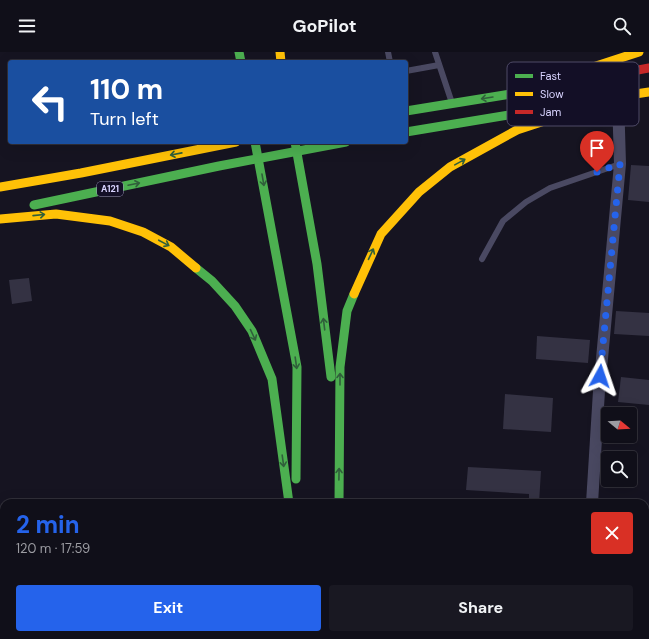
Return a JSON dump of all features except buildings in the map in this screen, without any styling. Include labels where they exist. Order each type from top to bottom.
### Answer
[{"type":"highway","points":[[609,62],[639,52]]},
{"type":"highway","points":[[639,70],[649,68]]},
{"type":"highway","points":[[639,94],[649,92]]},
{"type":"highway","points":[[408,111],[507,95]]},
{"type":"highway","points":[[408,132],[507,115]]},
{"type":"highway","points":[[339,499],[340,367],[347,311],[381,234],[419,192],[450,167],[517,130],[529,126]]},
{"type":"highway","name":"A121","points":[[0,187],[81,173],[225,144]]},
{"type":"highway","points":[[256,144],[297,367],[296,499]]},
{"type":"highway","points":[[295,144],[316,264],[340,446]]},
{"type":"highway","name":"A121","points":[[0,212],[219,166],[334,144]]},
{"type":"highway","points":[[15,175],[81,173]]},
{"type":"highway","points":[[0,220],[56,214],[110,221],[143,232],[171,247],[212,282],[235,306],[252,331],[272,379],[288,499]]},
{"type":"street","points":[[592,499],[599,391],[620,164],[619,126]]},
{"type":"lane","points":[[435,52],[452,103]]},
{"type":"lane","points":[[408,71],[439,65]]},
{"type":"lane","points":[[482,259],[503,221],[526,202],[550,188],[620,164]]},
{"type":"traffic: fast","points":[[239,52],[241,60]]},
{"type":"traffic: fast","points":[[408,111],[507,95]]},
{"type":"traffic: fast","points":[[408,132],[507,115]]},
{"type":"traffic: fast","points":[[255,144],[297,367],[296,479]]},
{"type":"traffic: fast","points":[[295,144],[317,264],[331,377]]},
{"type":"traffic: fast","points":[[34,205],[219,166],[335,144]]},
{"type":"traffic: fast","points":[[196,268],[212,281],[235,306],[252,331],[272,379],[288,499]]},
{"type":"traffic: fast","points":[[339,499],[340,367],[347,311],[354,294]]},
{"type":"traffic: slow","points":[[280,52],[281,60]]},
{"type":"traffic: slow","points":[[608,62],[639,52]]},
{"type":"traffic: slow","points":[[639,93],[649,92]]},
{"type":"traffic: slow","points":[[354,294],[381,234],[419,192],[450,167],[517,130],[529,126]]},
{"type":"traffic: slow","points":[[0,187],[81,173],[226,144]]},
{"type":"traffic: slow","points":[[0,219],[56,214],[110,221],[143,232],[171,247],[196,268]]},
{"type":"traffic: jam","points":[[639,70],[649,68]]},
{"type":"route","points":[[597,172],[620,164],[600,376]]}]
